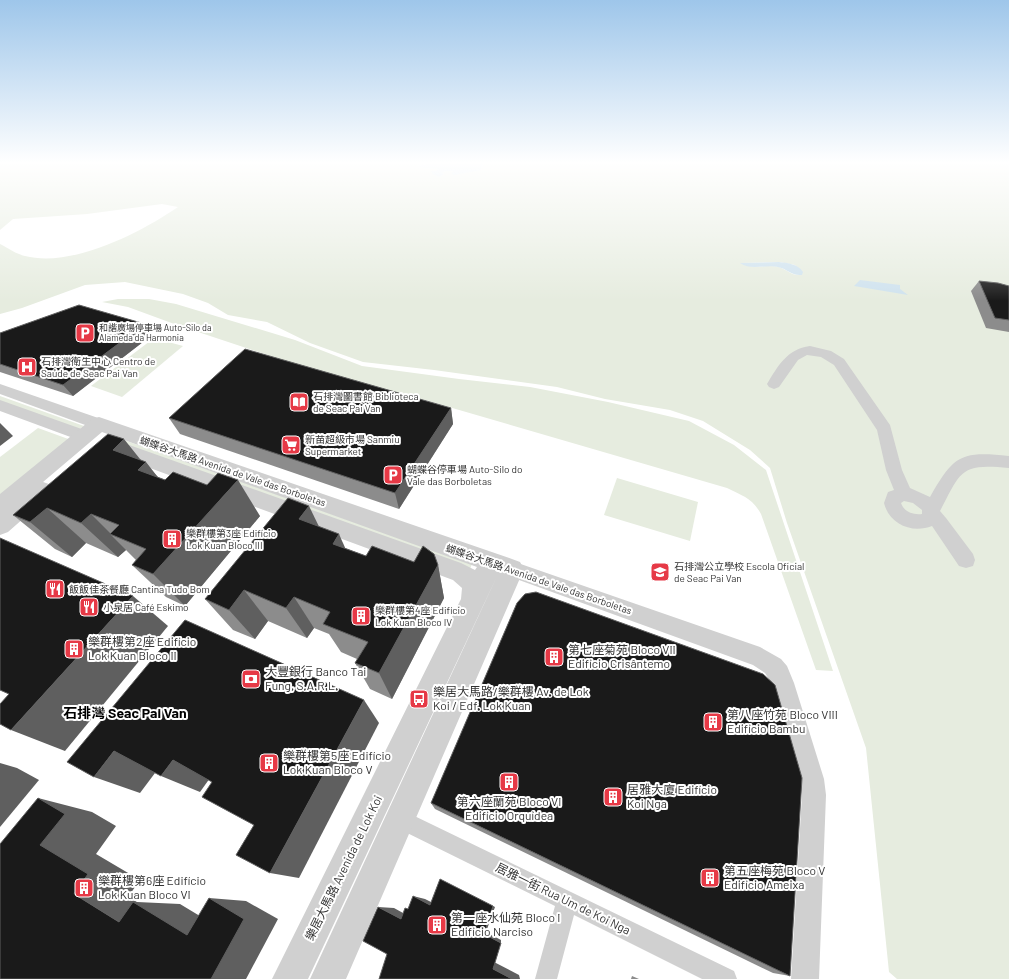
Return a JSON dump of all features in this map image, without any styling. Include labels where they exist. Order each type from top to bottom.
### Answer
[{"type":"street","points":[[774,384],[793,357],[803,351],[822,353],[839,362],[884,429],[894,470],[904,494]]},
{"type":"street","name":"蝴蝶谷大馬路 Avenida de Vale das Borboletas","points":[[0,389],[99,432],[461,573],[470,580],[474,587],[472,602]]},
{"type":"street","name":"蝴蝶谷大馬路 Avenida de Vale das Borboletas","points":[[0,405],[99,432],[501,566],[760,657],[776,670],[783,683],[812,779],[814,795],[805,979]]},
{"type":"street","points":[[0,506],[99,432]]},
{"type":"street","points":[[0,526],[99,432]]},
{"type":"street","points":[[966,560],[932,513],[928,506],[917,497],[904,494],[894,497],[892,500],[892,505],[898,514],[904,518],[916,523],[927,522],[932,513],[956,468],[966,462],[980,459],[1009,462]]},
{"type":"street","points":[[328,979],[400,819],[501,566]]},
{"type":"street","name":"樂居大馬路 Avenida de Lok Koi","points":[[290,979],[472,602],[501,566]]},
{"type":"street","name":"居雅一街 Rua Um de Koi Nga","points":[[400,819],[726,979]]},
{"type":"street","points":[[546,979],[567,901]]},
{"type":"shaded area","points":[[0,209],[127,209],[87,214],[13,219],[0,230]]},
{"type":"shaded area","points":[[175,209],[1009,209],[1009,979],[897,979],[889,972],[866,748],[787,523],[770,468],[750,450],[703,421],[670,410],[605,399],[557,387],[363,362],[310,343],[267,322],[228,315],[208,303],[183,294],[125,282],[85,285],[22,308],[0,314],[0,244],[25,256],[44,258],[63,257],[84,253],[105,246],[145,227]],"holes":[[[779,262],[795,265],[802,275],[792,274],[779,267],[755,267],[741,263]]]},
{"type":"shaded area","points":[[118,299],[149,299],[176,304],[295,340],[362,366],[530,387],[608,402],[689,421],[734,445],[766,470],[833,671],[816,670],[761,514],[751,501],[727,488],[411,396],[396,397],[385,394],[177,325],[128,307],[102,302]]},
{"type":"shaded area","points":[[154,338],[183,346],[122,397],[91,386]]},
{"type":"shaded area","points":[[0,396],[84,426],[79,429],[0,401]]},
{"type":"shaded area","points":[[38,428],[71,440],[0,498],[0,457]]},
{"type":"shaded area","points":[[121,439],[472,564],[470,569],[118,442]]},
{"type":"shaded area","points":[[617,478],[698,502],[690,541],[604,515]]},
{"type":"water","points":[[740,263],[789,263],[796,266],[803,272],[802,275],[773,266],[749,267]]},
{"type":"water","points":[[860,280],[900,285],[900,289],[908,295],[854,286]]},
{"type":"building","points":[[979,281],[1009,286],[1009,320],[995,318]]},
{"type":"building","points":[[79,305],[145,324],[63,385],[0,364],[0,333]]},
{"type":"building","points":[[245,349],[451,408],[395,493],[169,418]]},
{"type":"building","points":[[108,434],[124,439],[113,450],[146,462],[138,470],[165,480],[173,472],[207,485],[218,473],[238,480],[153,574],[132,565],[146,549],[110,534],[119,525],[91,514],[81,523],[47,508],[30,522],[13,515]]},
{"type":"building","points":[[288,498],[309,506],[299,519],[339,534],[333,544],[366,556],[372,546],[414,562],[423,546],[434,554],[438,565],[379,673],[355,663],[368,642],[323,624],[330,612],[294,597],[286,608],[244,590],[229,610],[205,599]]},
{"type":"building","points":[[0,538],[133,596],[11,730],[0,724],[0,704],[9,694],[0,690]]},
{"type":"building","name":"居雅大廈 Edifício Koi Nga","points":[[536,592],[763,674],[775,685],[802,778],[790,976],[431,803],[517,603],[525,594]]},
{"type":"building","name":"樂群樓第5座 Edifício Lok Kuan Bloco V","points":[[185,620],[364,700],[270,873],[236,855],[254,825],[202,797],[212,782],[173,760],[161,776],[114,751],[94,777],[67,762]]},
{"type":"building","name":"樂群樓第6座 Edifício Lok Kuan Bloco VI","points":[[38,798],[65,814],[40,845],[88,874],[74,894],[119,922],[133,902],[187,935],[209,898],[244,919],[211,979],[0,979],[0,844]]},
{"type":"building","name":"第一座水仙苑 Bloco I Edifício Narciso","points":[[440,879],[493,906],[484,934],[501,943],[493,969],[512,979],[379,979],[387,954],[363,941],[378,907],[401,919],[405,908],[408,909],[413,896],[430,905]]},
{"type":"place","name":"和諧廣場停車場 Auto-Silo da Alameda da Harmonia","points":[[85,333]]},
{"type":"place","name":"石排灣衛生中心 Centro de Saúde de Seac Pai Van","points":[[27,367]]},
{"type":"place","name":"石排灣圖書館 Biblioteca de Seac Pai Van","points":[[299,402]]},
{"type":"place","name":"新苗超級市場 Sanmiu Supermarket","points":[[291,445]]},
{"type":"place","name":"蝴蝶谷停車場 Auto-Silo do Vale das Borboletas","points":[[393,475]]},
{"type":"place","name":"樂群樓第3座 Edifício Lok Kuan Bloco III","points":[[172,539]]},
{"type":"place","name":"石排灣公立學校 Escola Oficial de Seac Pai Van","points":[[660,572]]},
{"type":"place","name":"飯飯佳茶餐廳 Cantina Tudo Bom","points":[[55,589]]},
{"type":"place","name":"小泉居 Café Eskimo","points":[[89,607]]},
{"type":"place","name":"樂群樓第4座 Edifício Lok Kuan Bloco IV","points":[[361,616]]},
{"type":"place","name":"樂群樓第2座 Edifício Lok Kuan Bloco II","points":[[74,649]]},
{"type":"place","name":"第七座菊苑 Bloco VII Edifício Crisântemo","points":[[554,657]]},
{"type":"place","name":"大豐銀行 Banco Tai Fung, S.A.R.L.","points":[[251,679]]},
{"type":"place","name":"樂居大馬路/樂群樓 Av. de Lok Koi / Edf. Lok Kuan","points":[[419,699]]},
{"type":"place","name":"第八座竹苑 Bloco VIII Edifício Bambu","points":[[713,722]]},
{"type":"place","name":"樂群樓第5座 Edifício Lok Kuan Bloco V","points":[[269,763]]},
{"type":"place","name":"第六座蘭苑 Bloco VI Edifício Orquídea","points":[[509,782]]},
{"type":"place","name":"居雅大廈 Edifício Koi Nga","points":[[613,797]]},
{"type":"place","name":"第五座梅苑 Bloco V Edifício Ameixa","points":[[710,878]]},
{"type":"place","name":"樂群樓第6座 Edifício Lok Kuan Bloco VI","points":[[84,888]]},
{"type":"place","name":"第一座水仙苑 Bloco I Edifício Narciso","points":[[437,925]]},
{"type":"district","name":"石排灣 Seac Pai Van","points":[[125,713]]}]
